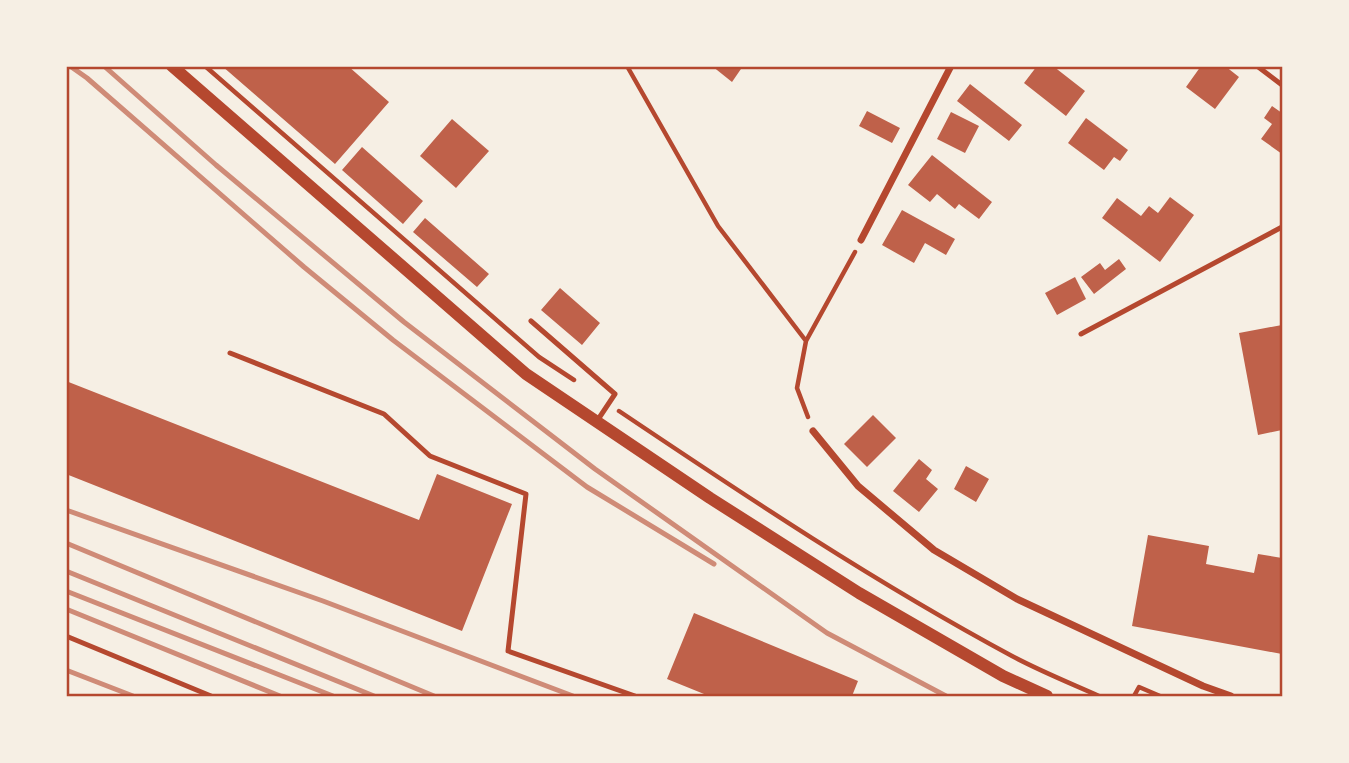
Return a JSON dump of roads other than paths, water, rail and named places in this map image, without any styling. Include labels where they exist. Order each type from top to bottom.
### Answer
[{"type":"street","points":[[861,240],[951,66]]},
{"type":"street","points":[[175,68],[526,374],[710,498],[859,593],[1003,676],[1047,696]]},
{"type":"street","points":[[813,431],[858,486],[934,550],[1017,599],[1203,686],[1231,696]]},
{"type":"lane","points":[[1257,66],[1283,85]]},
{"type":"lane","points":[[1081,334],[1283,227]]},
{"type":"lane","points":[[531,321],[615,394],[597,422]]},
{"type":"lane","points":[[230,353],[384,414],[430,456],[526,494],[508,651],[635,696]]},
{"type":"lane","points":[[66,636],[211,696]]},
{"type":"railway","points":[[70,66],[393,340],[587,487],[714,564]]},
{"type":"railway","points":[[104,66],[216,165],[404,322],[595,469],[827,633],[946,696]]},
{"type":"railway","points":[[66,510],[323,601],[573,696]]},
{"type":"railway","points":[[66,543],[434,696]]},
{"type":"railway","points":[[66,571],[374,696]]},
{"type":"railway","points":[[66,591],[333,696]]},
{"type":"railway","points":[[66,609],[280,696]]},
{"type":"railway","points":[[66,670],[133,696]]}]
